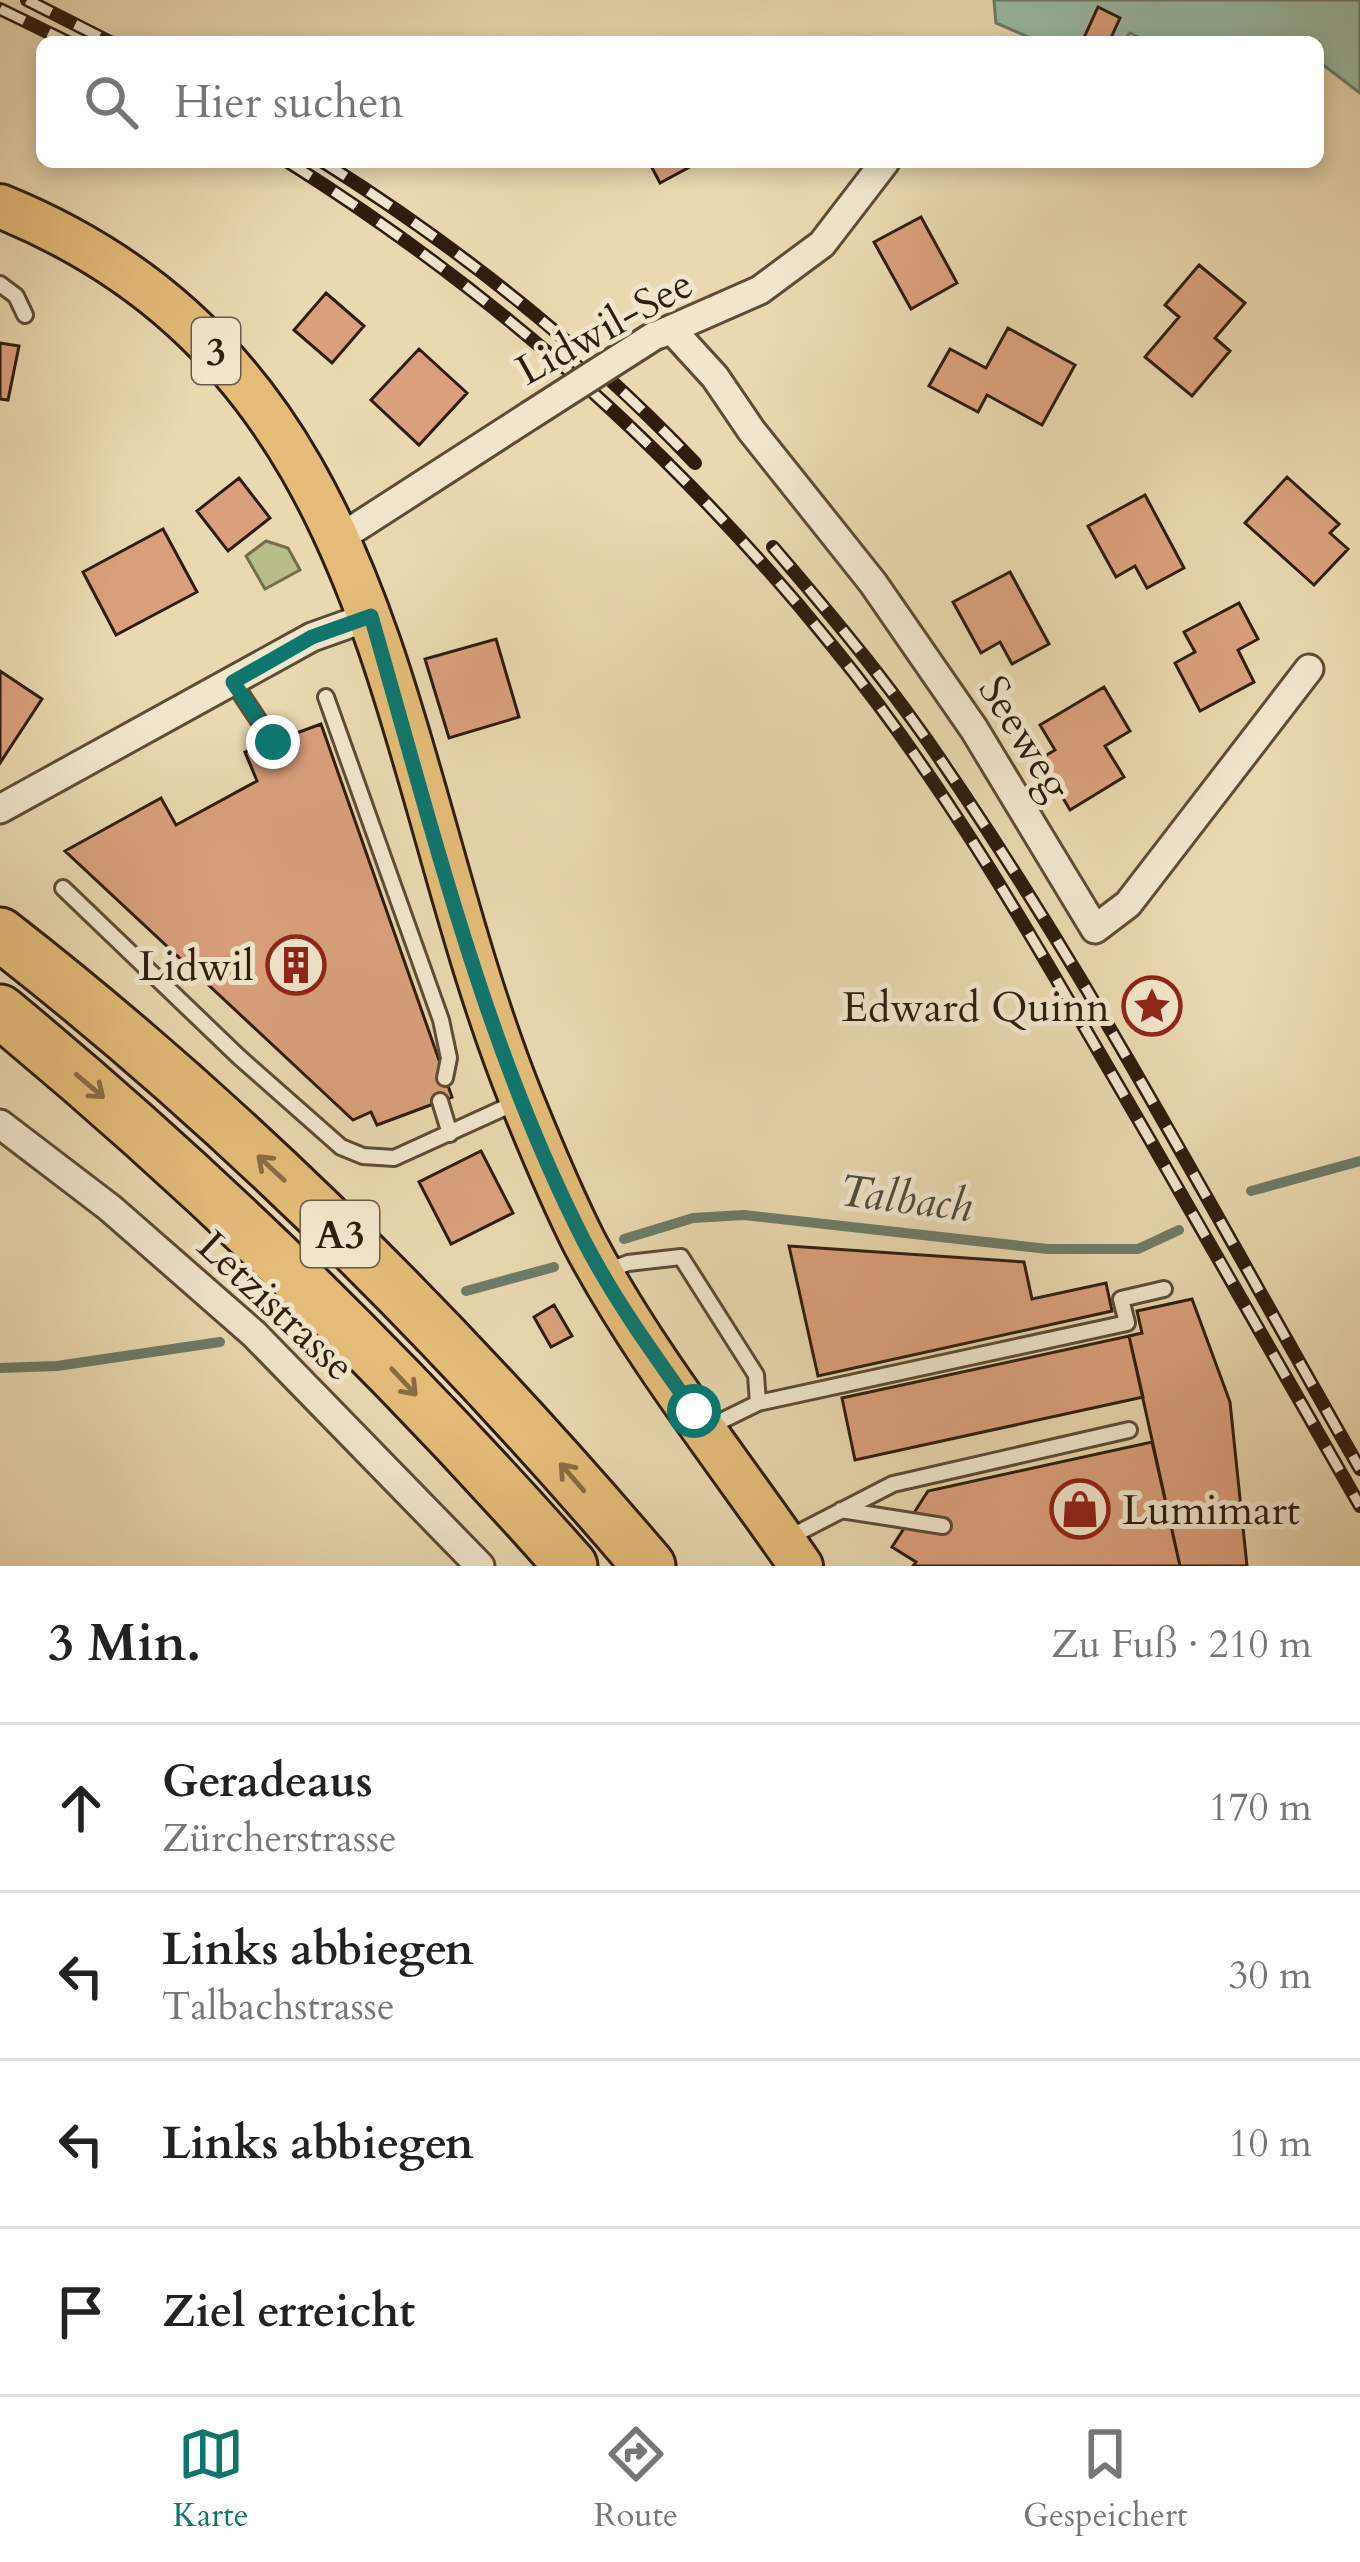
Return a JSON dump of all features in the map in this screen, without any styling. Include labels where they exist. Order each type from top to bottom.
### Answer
[{"type":"highway","name":"A3","points":[[0,934],[217,1118],[351,1244],[486,1382],[649,1566]]},
{"type":"highway","name":"A3","points":[[0,1011],[128,1118],[271,1250],[403,1382],[571,1566]]},
{"type":"main road","name":"3","points":[[0,206],[54,228],[175,308],[235,370],[282,430],[340,538],[371,616],[467,947],[522,1100],[585,1242],[623,1309],[792,1553]]},
{"type":"street","name":"Lidwil-See","points":[[340,538],[663,333],[760,290],[822,244],[880,168]]},
{"type":"street","name":"Seeweg","points":[[663,333],[715,377],[751,430],[873,583],[974,729],[1095,929],[1128,904],[1309,669]]},
{"type":"street","points":[[0,809],[312,637],[371,616]]},
{"type":"street","name":"Letzistrasse","points":[[0,1124],[110,1208],[254,1334],[480,1566]]},
{"type":"lane","points":[[0,284],[16,296],[25,316]]},
{"type":"lane","points":[[233,682],[273,742]]},
{"type":"lane","points":[[326,698],[442,1020],[449,1058],[445,1078]]},
{"type":"lane","points":[[63,888],[239,1057],[341,1147],[363,1156],[394,1158],[522,1100]]},
{"type":"lane","points":[[440,1102],[450,1133]]},
{"type":"lane","points":[[603,1272],[628,1263],[681,1257],[756,1375],[758,1403]]},
{"type":"lane","points":[[705,1430],[758,1403],[1126,1323],[1120,1299],[1164,1288]]},
{"type":"lane","points":[[792,1553],[839,1509],[893,1484],[1129,1430]]},
{"type":"lane","points":[[839,1509],[943,1526]]},
{"type":"shaded area","points":[[994,0],[1360,0],[1360,93],[1324,66],[1324,36],[1026,36],[996,23]]},
{"type":"shaded area","points":[[266,541],[288,548],[300,570],[265,589],[246,556]]},
{"type":"building","points":[[1098,7],[1120,18],[1112,36],[1085,36]]},
{"type":"building","points":[[652,168],[688,168],[660,183]]},
{"type":"building","points":[[921,217],[957,283],[911,309],[874,242]]},
{"type":"building","points":[[1199,265],[1245,303],[1215,338],[1230,351],[1192,396],[1145,357],[1179,317],[1165,305]]},
{"type":"building","points":[[326,293],[364,326],[332,363],[294,330]]},
{"type":"building","points":[[1008,328],[1075,365],[1042,425],[987,395],[978,412],[929,386],[950,349],[986,368]]},
{"type":"building","points":[[0,343],[19,346],[8,400],[0,399]]},
{"type":"building","points":[[419,349],[467,393],[419,445],[371,400]]},
{"type":"building","points":[[1287,477],[1339,524],[1330,533],[1348,549],[1314,585],[1245,523]]},
{"type":"building","points":[[239,478],[270,518],[228,551],[197,511]]},
{"type":"building","points":[[1145,495],[1184,568],[1147,588],[1135,566],[1116,577],[1088,526]]},
{"type":"building","points":[[163,529],[197,592],[116,635],[83,572]]},
{"type":"building","points":[[1010,572],[1049,644],[1012,664],[1000,642],[981,653],[953,602]]},
{"type":"building","points":[[1239,603],[1258,639],[1238,650],[1254,682],[1200,711],[1175,663],[1195,652],[1184,632]]},
{"type":"building","points":[[496,639],[519,717],[449,738],[425,659]]},
{"type":"building","points":[[0,671],[42,699],[0,763]]},
{"type":"building","points":[[1104,687],[1130,731],[1105,746],[1124,777],[1070,810],[1040,759],[1055,750],[1040,725]]},
{"type":"building","name":"Lidwil","points":[[321,724],[452,1097],[377,1125],[371,1112],[353,1120],[65,851],[161,798],[176,825],[257,781],[245,752]]},
{"type":"building","points":[[481,1151],[513,1213],[451,1244],[419,1182]]},
{"type":"building","points":[[789,1246],[1024,1262],[1032,1299],[1106,1283],[1112,1311],[818,1376]]},
{"type":"building","points":[[1192,1299],[1230,1402],[1247,1566],[1180,1566],[1129,1336],[1142,1333],[1137,1311]]},
{"type":"building","points":[[554,1305],[572,1336],[551,1347],[534,1317]]},
{"type":"building","points":[[1129,1336],[1143,1397],[855,1460],[842,1398]]},
{"type":"building","points":[[1152,1442],[1180,1566],[913,1566],[916,1562],[892,1547],[928,1491]]},
{"type":"waterway","name":"Talbach","points":[[1251,1191],[1360,1161]]},
{"type":"waterway","name":"Talbach","points":[[624,1239],[693,1218],[744,1215],[1048,1249],[1138,1249],[1179,1230]]},
{"type":"waterway","name":"Talbach","points":[[466,1291],[554,1267]]},
{"type":"waterway","name":"Talbach","points":[[0,1368],[57,1366],[220,1342]]},
{"type":"railway","points":[[27,0],[98,36]]},
{"type":"railway","points":[[0,9],[56,36]]},
{"type":"railway","points":[[297,168],[440,266],[581,382],[713,509],[871,694],[1003,890],[1360,1506]]},
{"type":"railway","points":[[332,168],[518,301],[610,380],[695,463]]},
{"type":"railway","points":[[773,547],[902,706],[999,847],[1158,1111],[1360,1469]]},
{"type":"place","name":"Lidwil","points":[[296,965]]},
{"type":"place","name":"Edward Quinn","points":[[1152,1006]]},
{"type":"place","name":"Lumimart","points":[[1080,1509]]},
{"type":"route","points":[[273,742],[233,682],[312,637],[371,616],[467,947],[522,1100],[585,1242],[623,1309],[694,1411]]}]
